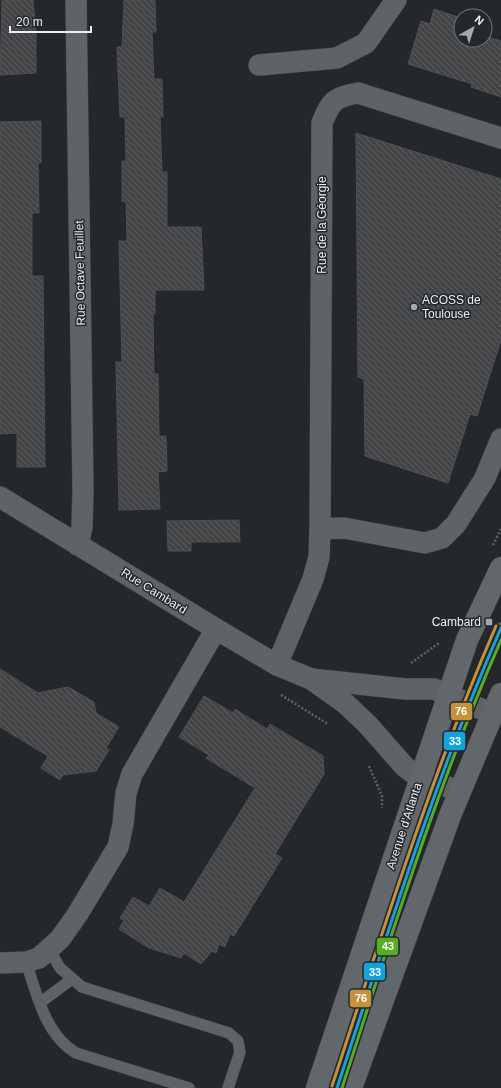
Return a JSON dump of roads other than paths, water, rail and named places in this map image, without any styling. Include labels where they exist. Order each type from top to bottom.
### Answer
[{"type":"main road","name":"Avenue d'Atlanta","points":[[317,1088],[459,698],[467,640],[501,568]]},
{"type":"main road","points":[[351,1088],[460,790],[497,704]]},
{"type":"street","name":"Rue Octave Feuillet","points":[[76,0],[83,490],[82,527],[78,545]]},
{"type":"street","points":[[259,65],[337,58],[366,43],[396,0]]},
{"type":"street","name":"Rue de la Géorgie","points":[[277,665],[313,579],[319,557],[322,122],[330,104],[340,96],[358,93],[501,138]]},
{"type":"street","points":[[320,529],[344,528],[425,543],[442,538],[456,524],[486,478],[501,439]]},
{"type":"street","name":"Rue Cambard","points":[[0,498],[277,665],[311,679],[346,704],[405,767],[429,781],[460,790]]},
{"type":"street","points":[[0,963],[26,962],[39,958],[60,939],[77,915],[118,847],[123,824],[126,793],[132,774],[216,629]]},
{"type":"street","name":"Rue Cambard","points":[[311,679],[405,689],[434,689],[459,698],[497,704]]},
{"type":"lane","name":"Avenue d'Atlanta","points":[[459,698],[501,628]]},
{"type":"lane","name":"Avenue d'Atlanta","points":[[337,1088],[429,781]]},
{"type":"lane","points":[[49,949],[60,968],[82,987],[229,1033],[238,1040],[240,1052],[228,1088]]},
{"type":"lane","points":[[26,962],[52,1032],[64,1046],[76,1053],[189,1088]]},
{"type":"lane","points":[[40,1002],[72,979]]},
{"type":"place","name":"ACOSS de Toulouse","points":[[414,307]]},
{"type":"place","name":"Cambard","points":[[489,622]]}]
